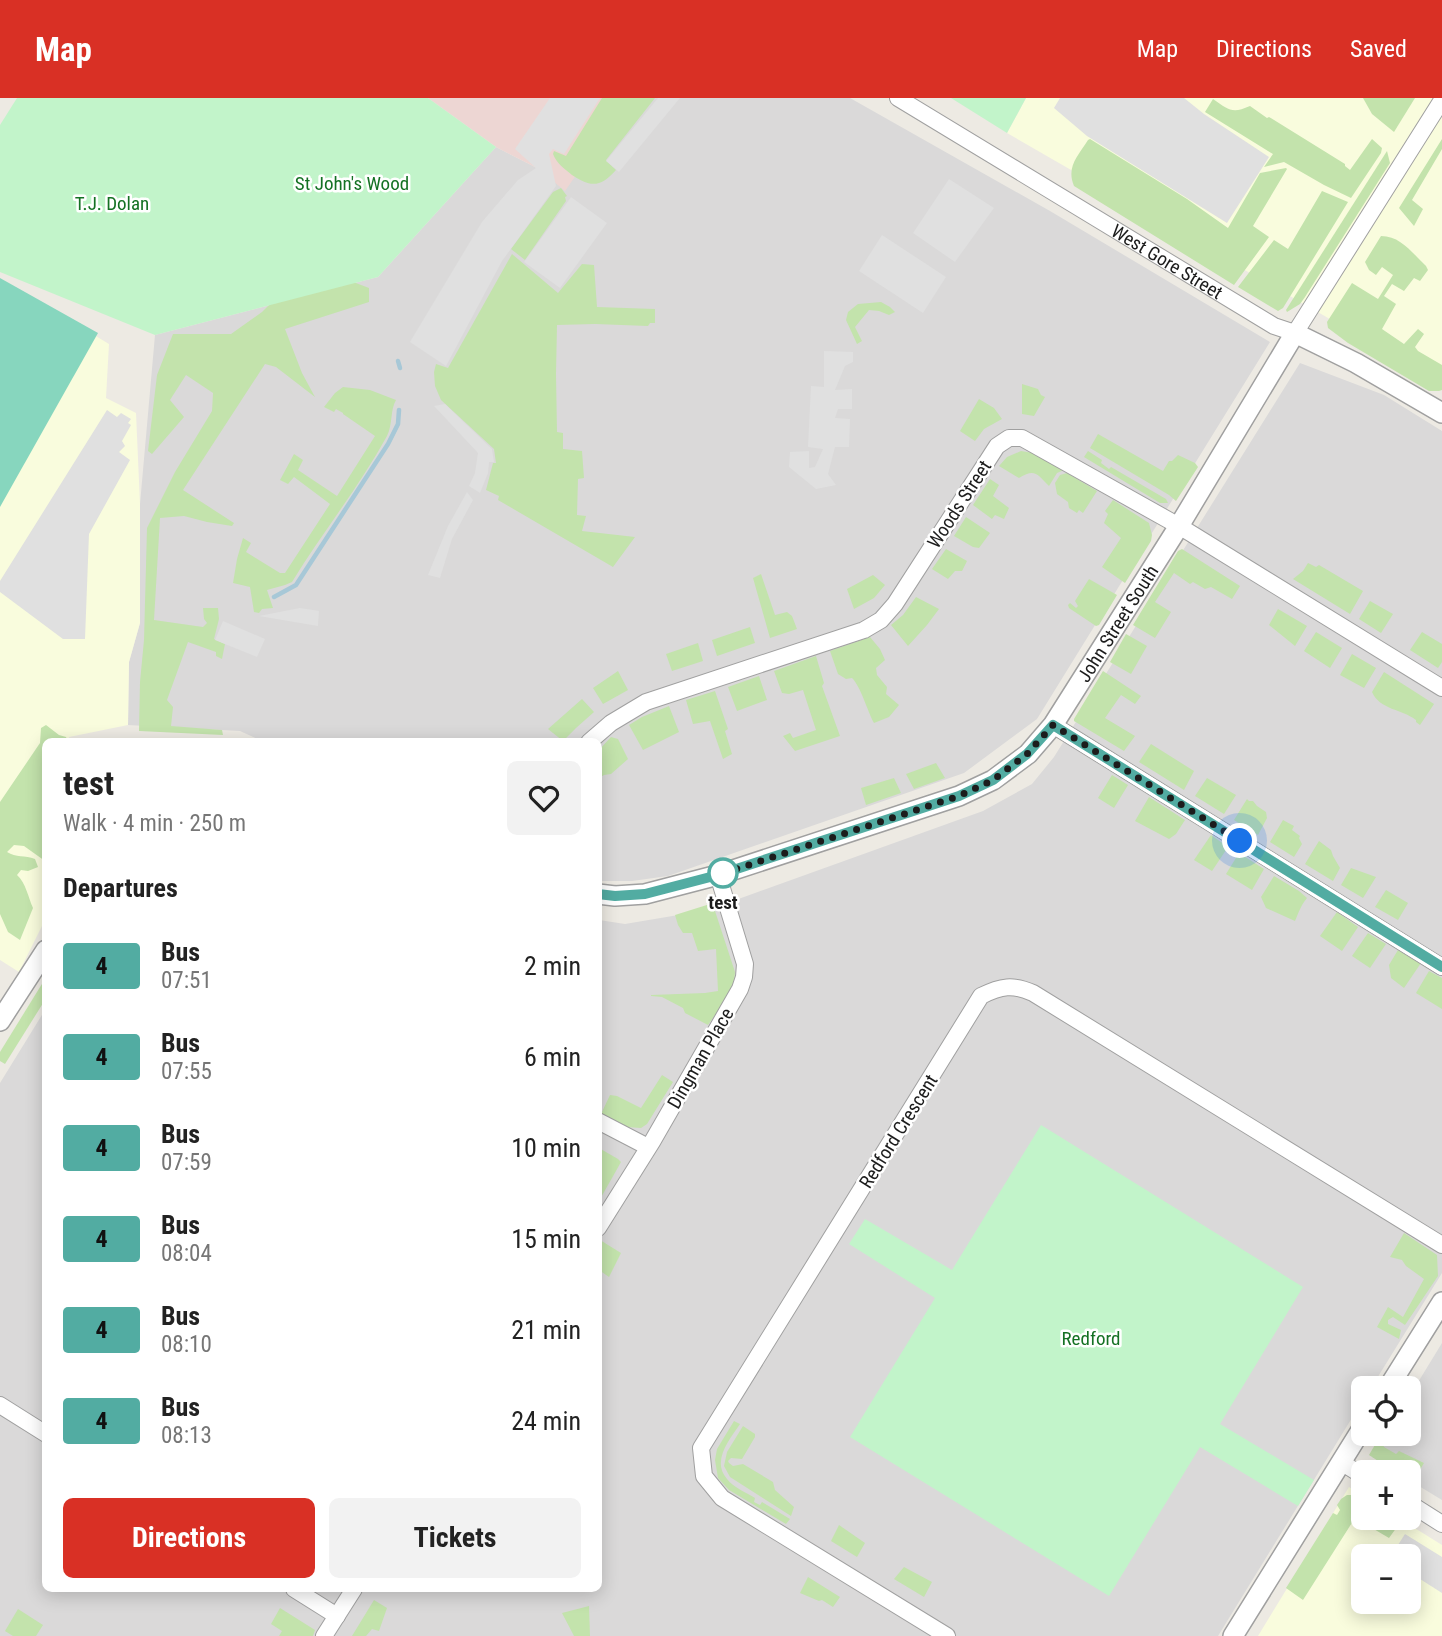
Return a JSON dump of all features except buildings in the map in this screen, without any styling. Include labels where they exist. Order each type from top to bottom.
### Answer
[{"type":"street","name":"West Gore Street","points":[[898,98],[1275,326],[1356,363],[1442,413]]},
{"type":"street","name":"John Street South","points":[[602,894],[645,894],[718,875],[959,796],[993,780],[1027,754],[1053,725],[1179,526],[1294,333],[1442,100]]},
{"type":"street","name":"Woods Street","points":[[594,738],[611,723],[646,702],[864,630],[881,620],[895,604],[997,446],[1009,438],[1022,438],[1179,526],[1442,688]]},
{"type":"street","points":[[1053,725],[1442,967]]},
{"type":"street","name":"Dingman Place","points":[[602,1222],[740,989],[744,977],[744,960],[718,875]]},
{"type":"street","points":[[0,1021],[42,956]]},
{"type":"street","name":"Redford Crescent","points":[[947,1636],[722,1498],[704,1476],[701,1448],[981,996],[1006,986],[1033,993],[1442,1245]]},
{"type":"street","points":[[602,1123],[648,1147]]},
{"type":"street","points":[[1395,1376],[1442,1301]]},
{"type":"street","points":[[0,1405],[42,1431]]},
{"type":"street","points":[[1233,1636],[1351,1446]]},
{"type":"street","points":[[1341,1462],[1351,1468]]},
{"type":"street","points":[[1421,1511],[1442,1524]]},
{"type":"street","points":[[298,1592],[337,1616]]},
{"type":"street","points":[[324,1636],[352,1592]]},
{"type":"shaded area","points":[[428,98],[630,98],[565,191],[537,168],[496,147]]},
{"type":"shaded area","points":[[550,98],[600,98],[564,154],[553,149],[549,154],[556,186],[502,261],[446,366],[410,342],[482,222],[518,180],[536,168],[515,149]]},
{"type":"shaded area","points":[[630,98],[850,98],[1050,211],[1270,342],[1037,719],[964,773],[668,876],[632,881],[602,881],[602,738],[255,738],[240,731],[128,725],[129,662],[140,623],[140,504],[155,335],[378,277],[496,147],[537,168]]},
{"type":"shaded area","points":[[658,98],[680,98],[619,172],[606,161]]},
{"type":"shaded area","points":[[1026,98],[1442,98],[1442,387],[1335,322],[1007,133]]},
{"type":"shaded area","points":[[1060,98],[1184,98],[1269,157],[1227,223],[1087,136],[1054,108]]},
{"type":"shaded area","points":[[949,179],[994,208],[955,262],[913,233]]},
{"type":"shaded area","points":[[571,197],[607,223],[560,288],[524,262]]},
{"type":"shaded area","points":[[882,235],[946,277],[923,313],[859,271]]},
{"type":"shaded area","points":[[0,278],[109,344],[106,398],[136,413],[140,504],[140,623],[129,662],[128,725],[69,738],[42,738],[42,926],[19,972],[0,960]]},
{"type":"shaded area","points":[[824,351],[853,352],[853,362],[845,366],[835,390],[852,389],[852,409],[838,409],[835,418],[850,419],[849,447],[835,447],[828,474],[836,485],[816,489],[789,467],[790,452],[809,451],[809,468],[815,467],[823,449],[808,447],[811,386],[824,387]]},
{"type":"shaded area","points":[[1300,363],[1384,395],[1442,431],[1442,1273],[1378,1376],[1351,1376],[1351,1420],[1218,1636],[0,1636],[0,1083],[42,1015],[42,1592],[602,1592],[602,920],[625,924],[708,910],[983,811],[1032,784],[1054,757]]},
{"type":"shaded area","points":[[445,404],[492,449],[494,462],[489,462],[488,473],[480,493],[469,486],[475,473],[478,453],[434,406]]},
{"type":"shaded area","points":[[107,410],[117,417],[121,413],[131,419],[128,423],[131,425],[122,441],[125,446],[119,452],[130,460],[89,534],[85,639],[63,639],[0,592],[0,581]]},
{"type":"shaded area","points":[[467,492],[473,500],[452,539],[440,578],[428,575],[448,526]]},
{"type":"shaded area","points":[[300,608],[319,611],[318,626],[259,616]]},
{"type":"shaded area","points":[[223,621],[265,639],[257,657],[215,640]]},
{"type":"shaded area","points":[[1442,1343],[1442,1500],[1421,1487],[1421,1460],[1379,1460],[1372,1457],[1379,1446],[1421,1446],[1421,1377]]},
{"type":"shaded area","points":[[1349,1487],[1351,1530],[1418,1530],[1442,1545],[1442,1636],[1258,1636]]},
{"type":"shaded area","points":[[1405,1534],[1442,1557],[1442,1593],[1421,1580],[1421,1544],[1399,1544]]},
{"type":"green space","points":[[17,98],[428,98],[496,147],[378,277],[155,335],[0,272],[0,125]]},
{"type":"green space","points":[[602,98],[655,98],[606,160],[616,170],[605,180],[590,184],[572,175],[553,154],[554,151],[566,156]]},
{"type":"green space","points":[[951,98],[1026,98],[1007,133]]},
{"type":"green space","points":[[1363,98],[1415,98],[1394,132],[1372,114]]},
{"type":"green space","points":[[1213,99],[1231,110],[1250,106],[1345,164],[1350,170],[1372,139],[1382,148],[1381,153],[1351,198],[1284,162],[1264,167],[1273,154],[1205,112]]},
{"type":"green space","points":[[1090,139],[1187,199],[1228,228],[1260,173],[1287,169],[1253,226],[1269,237],[1234,285],[1074,186],[1072,167]]},
{"type":"green space","points":[[1442,139],[1442,149],[1412,200],[1423,209],[1414,226],[1399,208]]},
{"type":"green space","points":[[1387,151],[1390,163],[1305,297],[1300,304],[1287,312],[1286,310]]},
{"type":"green space","points":[[561,188],[567,196],[566,201],[525,260],[511,249],[553,192]]},
{"type":"green space","points":[[1322,191],[1348,202],[1283,308],[1278,311],[1238,287],[1274,240],[1288,249]]},
{"type":"green space","points":[[1381,236],[1400,242],[1428,270],[1420,281],[1414,278],[1404,291],[1392,284],[1384,296],[1396,304],[1382,329],[1404,344],[1418,329],[1424,334],[1415,347],[1442,365],[1442,390],[1429,391],[1348,343],[1328,328],[1327,322],[1352,283],[1378,299],[1393,275],[1382,267],[1376,275],[1369,270],[1365,262]]},
{"type":"green space","points":[[512,254],[558,293],[582,264],[594,265],[597,307],[655,309],[655,323],[648,326],[557,325],[557,432],[563,433],[563,449],[582,451],[584,478],[578,479],[577,515],[586,516],[582,531],[635,537],[613,567],[498,500],[499,496],[486,490],[493,463],[496,463],[494,449],[441,400],[435,386],[436,364],[448,368]]},
{"type":"green space","points":[[0,278],[98,333],[0,507]]},
{"type":"green space","points":[[348,280],[369,288],[369,302],[285,329],[302,373],[315,397],[276,367],[265,364],[183,490],[234,523],[232,526],[184,516],[160,518],[154,620],[203,627],[207,623],[203,608],[218,608],[219,619],[214,639],[225,644],[222,659],[216,656],[216,652],[188,642],[167,700],[173,707],[171,726],[222,730],[223,735],[139,731],[147,528],[175,472],[212,411],[213,393],[186,375],[170,400],[184,417],[152,454],[148,451],[157,375],[173,334],[231,334],[262,312],[279,295]]},
{"type":"green space","points":[[881,302],[895,312],[889,315],[869,310],[855,327],[862,341],[857,344],[846,320],[848,312],[858,304]]},
{"type":"green space","points":[[1022,384],[1038,389],[1045,397],[1034,416],[1022,414]]},
{"type":"green space","points":[[343,387],[370,390],[396,400],[389,431],[365,473],[292,582],[267,590],[273,608],[254,612],[250,587],[233,583],[243,538],[251,543],[246,552],[280,573],[285,573],[330,504],[294,477],[288,484],[280,480],[294,454],[303,460],[298,470],[337,496],[375,436],[336,409],[334,412],[324,407]]},
{"type":"green space","points":[[979,399],[994,408],[1002,419],[984,429],[975,441],[960,431]]},
{"type":"green space","points":[[1098,434],[1163,471],[1169,461],[1178,455],[1198,467],[1176,501],[1090,448]]},
{"type":"green space","points":[[1021,451],[1033,453],[1064,470],[1057,473],[1049,486],[1036,474],[1029,473],[1019,478],[999,466],[1007,457]]},
{"type":"green space","points":[[1088,451],[1102,460],[1101,463],[1109,469],[1111,467],[1166,499],[1168,503],[1160,503],[1084,457]]},
{"type":"green space","points":[[1067,473],[1097,491],[1083,513],[1069,508],[1068,502],[1057,494],[1055,483],[1060,475]]},
{"type":"green space","points":[[990,479],[999,485],[993,496],[1009,508],[1004,519],[995,515],[992,519],[973,505]]},
{"type":"green space","points":[[1113,500],[1149,523],[1152,535],[1125,583],[1102,567],[1121,538],[1104,523],[1108,514],[1105,511]]},
{"type":"green space","points":[[966,517],[990,533],[979,548],[954,536]]},
{"type":"green space","points":[[946,549],[967,561],[962,571],[955,571],[948,579],[932,569]]},
{"type":"green space","points":[[1182,549],[1240,586],[1232,599],[1211,587],[1205,589],[1193,582],[1190,584],[1174,573],[1155,602],[1171,612],[1155,638],[1133,625],[1178,551]]},
{"type":"green space","points":[[1308,563],[1316,567],[1319,565],[1363,591],[1350,614],[1293,579]]},
{"type":"green space","points":[[761,574],[775,615],[787,612],[792,616],[797,629],[770,638],[753,578]]},
{"type":"green space","points":[[873,575],[885,585],[874,598],[854,609],[847,589]]},
{"type":"green space","points":[[1089,579],[1117,595],[1096,626],[1068,605],[1070,603],[1076,608],[1078,606],[1075,601]]},
{"type":"green space","points":[[916,597],[939,609],[908,646],[891,625],[903,615]]},
{"type":"green space","points":[[1370,601],[1393,614],[1381,633],[1359,619]]},
{"type":"green space","points":[[1278,609],[1307,626],[1295,646],[1269,625]]},
{"type":"green space","points":[[750,627],[755,643],[717,656],[712,640]]},
{"type":"green space","points":[[1316,632],[1342,648],[1330,668],[1304,651]]},
{"type":"green space","points":[[1422,632],[1442,644],[1442,662],[1438,668],[1410,650]]},
{"type":"green space","points":[[1126,634],[1147,646],[1131,674],[1110,662]]},
{"type":"green space","points":[[870,637],[885,660],[876,668],[877,675],[887,687],[886,694],[899,705],[889,717],[874,723],[855,682],[852,678],[846,679],[838,674],[830,651]]},
{"type":"green space","points":[[698,643],[703,661],[672,671],[666,654]]},
{"type":"green space","points":[[1352,654],[1376,668],[1364,688],[1340,675]]},
{"type":"green space","points":[[816,656],[824,683],[822,686],[840,736],[795,751],[783,736],[790,733],[793,738],[816,730],[803,690],[782,693],[774,671]]},
{"type":"green space","points":[[618,671],[628,690],[603,704],[593,688]]},
{"type":"green space","points":[[1103,671],[1141,696],[1135,704],[1121,695],[1105,718],[1135,736],[1124,751],[1074,721]]},
{"type":"green space","points":[[1384,672],[1434,704],[1420,725],[1410,716],[1386,706],[1376,698],[1372,692]]},
{"type":"green space","points":[[759,676],[767,700],[737,711],[728,687]]},
{"type":"green space","points":[[715,691],[728,729],[725,731],[732,754],[723,759],[710,721],[693,724],[686,700]]},
{"type":"green space","points":[[582,699],[594,712],[566,738],[559,738],[548,729]]},
{"type":"green space","points":[[669,706],[679,732],[643,750],[629,725]]},
{"type":"green space","points":[[46,725],[66,738],[42,738],[42,859],[24,846],[14,845],[7,852],[35,859],[38,867],[28,871],[21,870],[17,875],[25,886],[33,908],[20,940],[8,932],[0,914],[0,802],[40,743],[41,728]]},
{"type":"green space","points":[[611,737],[618,739],[628,759],[611,774],[602,776],[602,747]]},
{"type":"green space","points":[[1151,744],[1194,771],[1184,790],[1139,762]]},
{"type":"green space","points":[[936,763],[945,778],[914,789],[906,774]]},
{"type":"green space","points":[[1112,775],[1128,785],[1114,808],[1098,798]]},
{"type":"green space","points":[[894,778],[901,793],[866,805],[861,788]]},
{"type":"green space","points":[[1207,778],[1236,795],[1224,814],[1195,796]]},
{"type":"green space","points":[[1149,797],[1185,820],[1176,834],[1169,839],[1135,821]]},
{"type":"green space","points":[[1247,799],[1266,812],[1267,818],[1258,835],[1234,820]]},
{"type":"green space","points":[[1283,820],[1294,826],[1292,830],[1300,836],[1302,844],[1294,857],[1270,842]]},
{"type":"green space","points":[[1211,835],[1228,847],[1212,871],[1194,860]]},
{"type":"green space","points":[[1319,841],[1331,850],[1340,868],[1333,881],[1305,864]]},
{"type":"green space","points":[[1239,853],[1264,869],[1252,890],[1226,874]]},
{"type":"green space","points":[[1351,868],[1376,877],[1363,898],[1341,885]]},
{"type":"green space","points":[[1274,876],[1307,898],[1295,921],[1266,908],[1261,897]]},
{"type":"green space","points":[[1386,890],[1408,903],[1398,920],[1375,907]]},
{"type":"green space","points":[[710,904],[715,911],[735,972],[729,993],[708,1025],[685,1013],[683,1008],[662,997],[651,995],[718,991],[716,949],[698,951],[692,933],[683,933],[675,915]]},
{"type":"green space","points":[[1337,912],[1358,927],[1342,951],[1320,936]]},
{"type":"green space","points":[[1368,933],[1386,944],[1370,968],[1352,956]]},
{"type":"green space","points":[[1398,950],[1421,963],[1404,988],[1391,978],[1389,965]]},
{"type":"green space","points":[[1429,971],[1442,978],[1442,1009],[1416,993]]},
{"type":"green space","points":[[42,984],[42,1005],[5,1064],[0,1061],[0,1052]]},
{"type":"green space","points":[[662,1075],[673,1082],[647,1124],[641,1128],[627,1127],[602,1114],[610,1095],[641,1108]]},
{"type":"green space","name":"Redford","points":[[1041,1125],[1303,1287],[1220,1424],[1314,1480],[1298,1506],[1200,1447],[1109,1596],[850,1437],[935,1298],[849,1244],[865,1219],[952,1270]]},
{"type":"green space","points":[[602,1150],[621,1162],[602,1196]]},
{"type":"green space","points":[[1404,1233],[1437,1255],[1438,1276],[1405,1325],[1393,1317],[1388,1320],[1388,1324],[1401,1330],[1399,1339],[1377,1327],[1388,1307],[1403,1317],[1424,1279],[1402,1260],[1390,1257]]},
{"type":"green space","points":[[602,1241],[621,1253],[609,1277],[602,1272]]},
{"type":"green space","points":[[734,1421],[740,1424],[721,1458],[723,1472],[733,1485],[755,1498],[754,1502],[760,1505],[762,1502],[790,1519],[786,1524],[729,1490],[718,1478],[715,1460],[717,1449]]},
{"type":"green space","points":[[743,1426],[755,1434],[755,1437],[742,1459],[731,1458],[729,1463],[733,1466],[743,1464],[773,1482],[775,1490],[794,1507],[791,1516],[730,1477],[724,1466],[727,1452]]},
{"type":"green space","points":[[1374,1446],[1384,1446],[1396,1454],[1399,1451],[1418,1460],[1377,1460],[1369,1455]]},
{"type":"green space","points":[[1351,1495],[1351,1524],[1303,1600],[1286,1588],[1333,1513],[1337,1515],[1340,1510],[1337,1505],[1341,1499]]},
{"type":"green space","points":[[839,1525],[865,1543],[857,1557],[831,1541]]},
{"type":"green space","points":[[1375,1530],[1395,1530],[1389,1538]]},
{"type":"green space","points":[[904,1567],[932,1582],[924,1597],[894,1579]]},
{"type":"green space","points":[[808,1577],[840,1597],[833,1607],[822,1600],[800,1593]]},
{"type":"green space","points":[[374,1600],[387,1608],[379,1631],[372,1629],[366,1636],[352,1636]]},
{"type":"green space","points":[[589,1606],[590,1636],[574,1636],[562,1613]]},
{"type":"green space","points":[[280,1608],[315,1630],[313,1636],[279,1636],[282,1631],[271,1624]]},
{"type":"green space","points":[[18,1609],[43,1625],[36,1636],[13,1636],[5,1631]]},
{"type":"waterway","points":[[398,361],[400,368]]},
{"type":"waterway","points":[[274,597],[296,585],[388,444],[398,424],[399,410]]},
{"type":"bus line","name":"4","points":[[602,894],[645,894],[718,875],[959,796],[993,780],[1027,754],[1053,725],[1442,967]]},
{"type":"place","name":"test","points":[[723,873]]},
{"type":"route","points":[[723,873],[718,875],[959,796],[993,780],[1027,754],[1053,725],[1240,841]]},
{"type":"park label","name":"St John's Wood","points":[[352,183]]},
{"type":"park label","name":"T.J. Dolan","points":[[112,203]]}]
